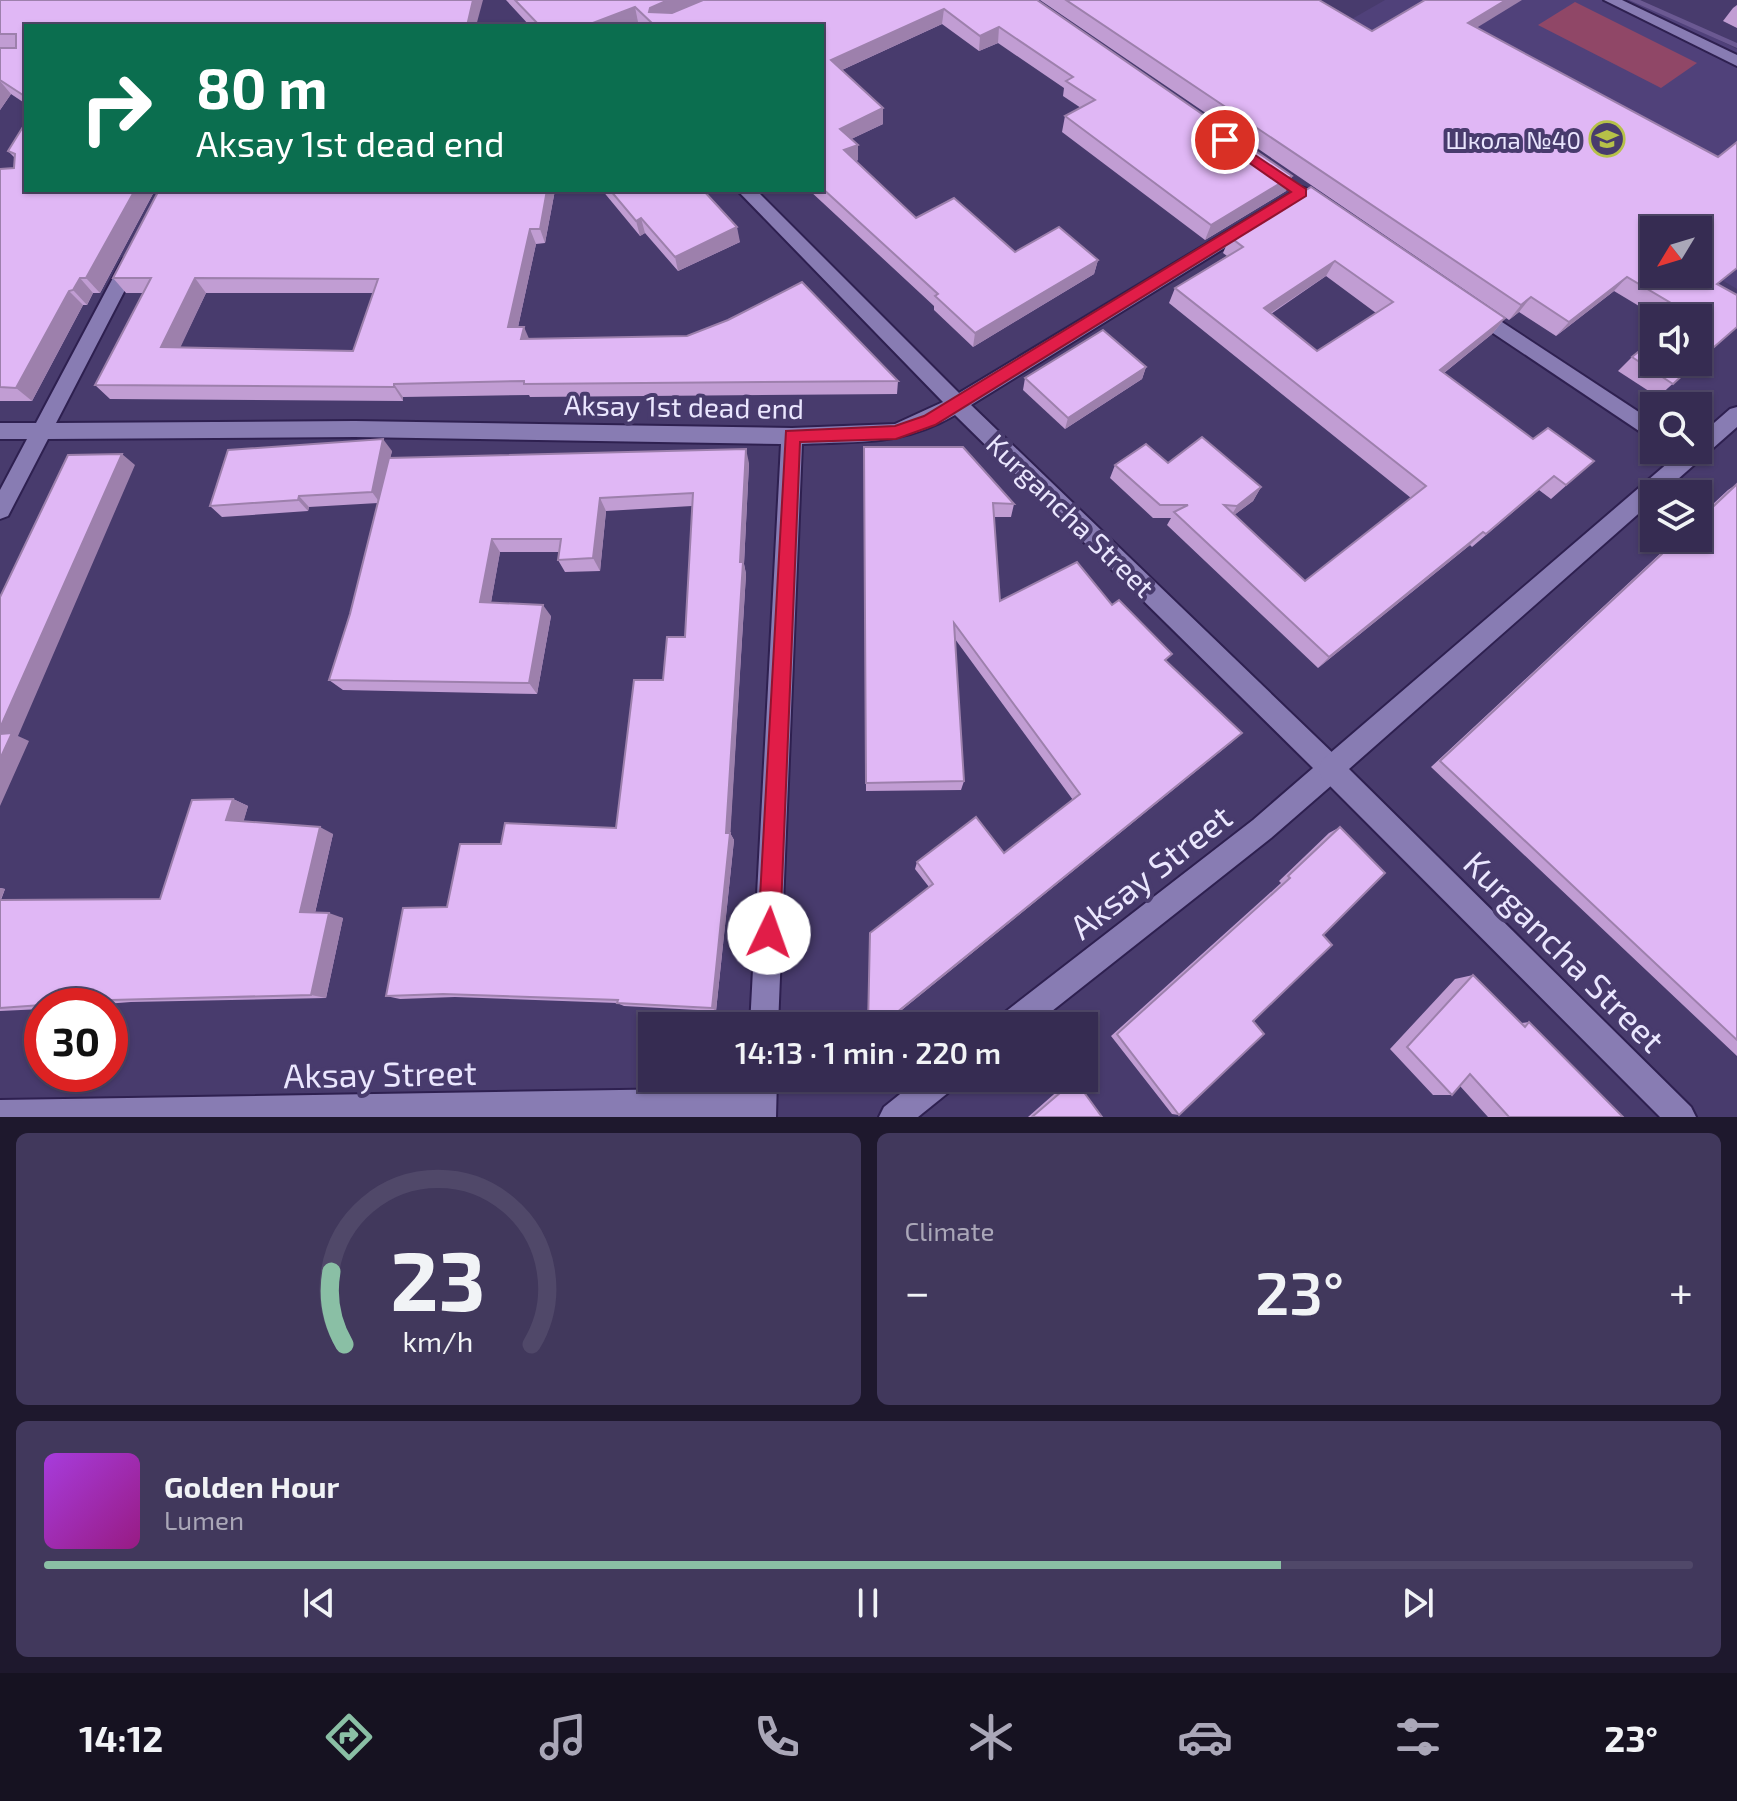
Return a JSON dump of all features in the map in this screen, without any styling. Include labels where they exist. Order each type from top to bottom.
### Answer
[{"type":"street","points":[[1611,0],[1737,61]]},
{"type":"street","name":"Kurgancha Street","points":[[748,192],[957,404],[1681,1117]]},
{"type":"street","name":"Aksay 1st dead end","points":[[0,431],[355,429],[792,436],[896,432],[929,420],[957,404],[1301,193]]},
{"type":"street","points":[[0,510],[137,248]]},
{"type":"street","points":[[1458,299],[1640,423]]},
{"type":"street","points":[[1712,435],[1737,415]]},
{"type":"street","points":[[765,1012],[792,436]]},
{"type":"street","points":[[1331,769],[1677,464]]},
{"type":"street","name":"Aksay Street","points":[[1028,1012],[1262,829],[1331,769]]},
{"type":"street","points":[[894,1117],[926,1092]]},
{"type":"street","name":"Aksay Street","points":[[0,1115],[761,1099]]},
{"type":"shaded area","name":"Школа №40","points":[[1385,0],[1638,0],[1737,49],[1737,289],[1712,274],[1712,216],[1640,216],[1640,222],[1310,43]]},
{"type":"shaded area","points":[[1575,2],[1697,63],[1661,88],[1538,25]]},
{"type":"building","points":[[0,0],[473,0],[467,24],[24,24],[24,96],[0,80],[0,48],[16,48],[16,34],[0,34]]},
{"type":"building","points":[[515,0],[668,0],[650,8],[649,12],[672,13],[703,0],[1037,0],[1292,176],[1211,225],[1065,116],[1095,100],[1066,81],[1073,77],[999,27],[980,36],[944,9],[831,60],[883,108],[840,129],[858,145],[844,150],[916,218],[954,198],[1015,252],[1059,227],[1098,260],[975,333],[935,296],[938,294],[824,190],[824,24],[653,24],[635,7],[590,24],[538,24]]},
{"type":"building","points":[[1066,0],[1319,0],[1372,31],[1425,0],[1506,0],[1468,23],[1718,157],[1737,142],[1737,268],[1717,284],[1737,295],[1737,327],[1712,349],[1712,304],[1673,304],[1646,288],[1712,288],[1712,216],[1640,216],[1640,285],[1627,277],[1569,322],[1531,297],[1521,305]]},
{"type":"building","points":[[24,125],[24,192],[134,192],[86,278],[80,278],[73,290],[69,291],[16,388],[0,387],[0,169],[14,168],[15,154],[8,151]]},
{"type":"building","points":[[1311,187],[1505,318],[1440,370],[1533,439],[1548,428],[1594,461],[1566,485],[1554,476],[1486,534],[1483,532],[1329,657],[1174,512],[1188,505],[1160,505],[1115,465],[1146,444],[1168,463],[1202,437],[1261,487],[1237,506],[1224,505],[1305,581],[1426,486],[1175,288],[1243,247],[1230,237]],"holes":[[[1335,261],[1393,302],[1317,351],[1264,308]]]},
{"type":"building","points":[[158,192],[547,192],[540,229],[530,229],[508,327],[524,327],[521,339],[687,336],[728,320],[802,282],[898,381],[524,384],[524,381],[394,384],[394,387],[95,385],[151,278],[113,278]],"holes":[[[195,278],[378,279],[353,351],[161,347]]]},
{"type":"building","points":[[612,192],[705,192],[737,227],[675,257],[641,218],[636,221]]},
{"type":"building","points":[[1103,330],[1146,367],[1068,418],[1025,378]]},
{"type":"building","points":[[1640,350],[1640,362],[1632,357]]},
{"type":"building","points":[[1661,376],[1682,376],[1673,384]]},
{"type":"building","points":[[383,439],[372,492],[210,506],[228,450]]},
{"type":"building","points":[[864,447],[963,447],[1014,504],[993,503],[1000,601],[1077,562],[1112,605],[1119,600],[1172,654],[1165,660],[1242,733],[897,1012],[868,1012],[870,933],[933,884],[917,862],[976,817],[1004,853],[1080,794],[954,623],[964,781],[866,783]]},
{"type":"building","points":[[746,449],[740,562],[743,562],[726,833],[730,833],[712,1008],[617,1003],[618,1000],[443,994],[386,996],[403,908],[447,907],[460,844],[501,844],[505,823],[616,828],[634,680],[663,680],[667,637],[685,637],[693,493],[600,498],[593,558],[558,560],[561,539],[492,539],[480,602],[543,605],[529,683],[329,680],[350,614],[389,458]]},
{"type":"building","points":[[122,454],[0,728],[0,597],[68,455]]},
{"type":"building","points":[[1737,484],[1737,1040],[1440,761],[1664,552],[1712,552],[1712,508]]},
{"type":"building","points":[[12,733],[0,759],[0,734]]},
{"type":"building","points":[[233,799],[226,820],[320,827],[300,912],[329,913],[311,995],[128,1000],[128,988],[24,988],[24,1006],[0,1008],[0,900],[160,899],[192,800]]},
{"type":"building","points":[[1340,827],[1385,873],[1323,935],[1332,945],[1253,1021],[1264,1034],[1179,1115],[1117,1034],[1290,878],[1288,876]]},
{"type":"building","points":[[1473,975],[1525,1027],[1529,1022],[1623,1117],[1509,1117],[1470,1074],[1452,1095],[1407,1047]]},
{"type":"building","points":[[1061,1092],[1084,1092],[1102,1117],[1032,1117]]},
{"type":"waterway","points":[[1633,0],[1737,46]]},
{"type":"place","name":"Школа №40","points":[[1607,139]]},
{"type":"route","points":[[769,933],[792,436],[896,432],[929,420],[1301,193],[1225,140]]}]
